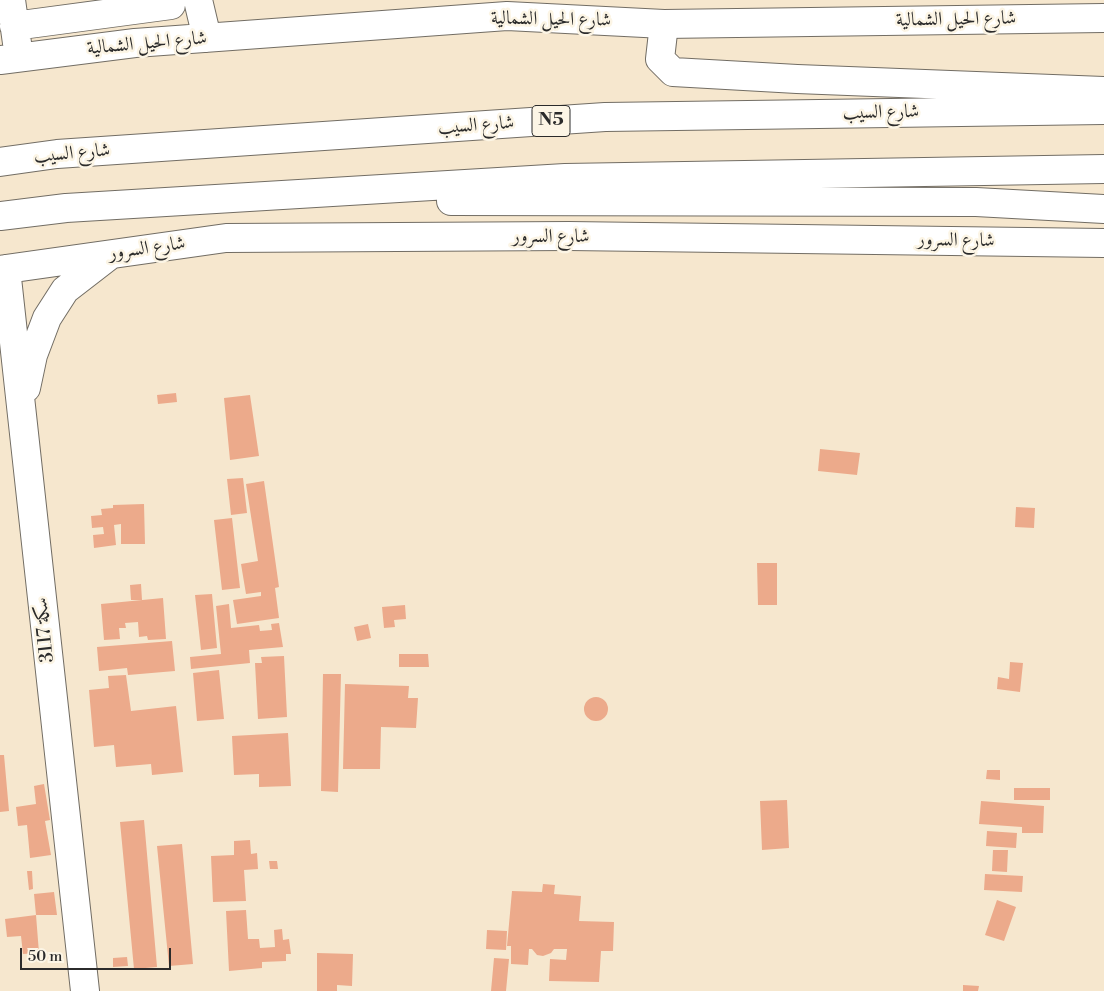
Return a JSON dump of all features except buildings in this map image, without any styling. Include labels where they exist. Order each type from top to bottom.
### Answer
[{"type":"main road","points":[[198,0],[207,38]]},
{"type":"main road","points":[[9,59],[13,13],[171,3],[175,41]]},
{"type":"main road","name":"شارع الحيل الشمالية","points":[[9,59],[135,43],[207,38],[507,8],[664,24],[966,10],[1104,18]]},
{"type":"main road","points":[[664,24],[660,59],[673,72],[797,80],[1104,91]]},
{"type":"main road","name":"شارع السيب","points":[[0,162],[58,154],[605,118],[1104,110]]},
{"type":"main road","points":[[0,216],[66,208],[565,178],[1065,168],[1104,169]]},
{"type":"main road","points":[[306,193],[336,201],[976,202],[1104,209]]},
{"type":"main road","name":"شارع السرور","points":[[3,269],[235,238],[568,236],[1104,242]]},
{"type":"main road","points":[[21,406],[33,355],[47,318],[65,290],[110,254]]},
{"type":"main road","name":"سكة 3117","points":[[3,269],[8,343],[21,406],[84,991]]}]
